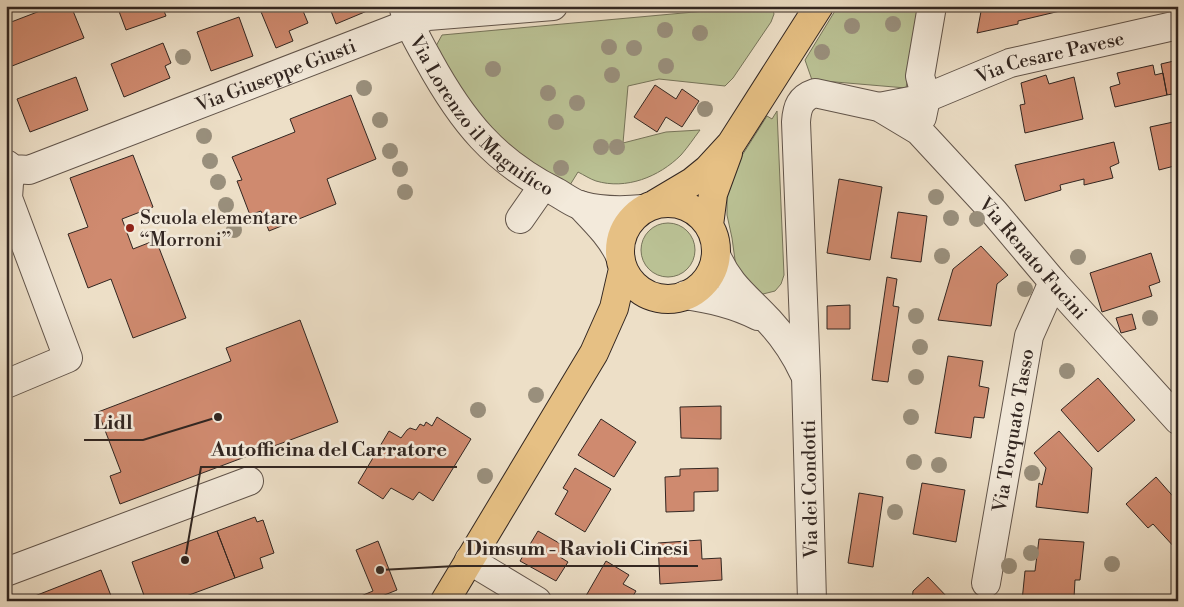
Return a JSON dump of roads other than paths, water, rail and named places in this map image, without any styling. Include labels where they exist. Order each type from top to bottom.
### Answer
[{"type":"main road","points":[[709,225],[713,194],[731,144],[820,6]]},
{"type":"main road","points":[[445,601],[594,353],[614,308],[622,263],[620,247],[624,230],[630,222],[649,207],[692,182],[731,144]]},
{"type":"main road","points":[[594,353],[632,311],[645,302],[658,298],[672,298],[693,292],[706,280],[714,264],[716,245],[709,225],[701,216],[685,206],[667,202],[649,207]]},
{"type":"main road","points":[[622,263],[631,282],[644,292],[658,298]]},
{"type":"street","name":"Via Giuseppe Giusti","points":[[10,166],[29,170],[406,15],[428,16],[553,6]]},
{"type":"street","points":[[919,130],[926,98],[920,76],[932,6]]},
{"type":"street","name":"Via Lorenzo il Magnifico","points":[[406,15],[441,83],[468,123],[499,155],[519,171],[580,205],[621,212],[649,207]]},
{"type":"street","name":"Via Cesare Pavese","points":[[879,107],[926,98],[1010,63],[1178,25]]},
{"type":"street","name":"Via dei Condotti","points":[[812,601],[797,109],[806,96],[815,93],[879,107]]},
{"type":"street","name":"Via Renato Fucini","points":[[879,107],[919,130],[1178,420]]},
{"type":"street","points":[[6,384],[68,358],[8,198],[10,166]]},
{"type":"street","points":[[520,219],[543,186]]},
{"type":"street","name":"Via Lorenzo il Magnifico","points":[[580,205],[614,243],[622,263]]},
{"type":"street","name":"Via dei Condotti","points":[[716,255],[723,272],[732,284],[770,322],[795,354],[806,376]]},
{"type":"street","name":"Via Torquato Tasso","points":[[986,583],[1029,336],[1053,282]]},
{"type":"street","points":[[770,322],[788,309],[803,290]]},
{"type":"street","name":"Via dei Condotti","points":[[685,295],[715,300],[739,307],[770,322]]},
{"type":"street","points":[[6,572],[249,481]]},
{"type":"street","points":[[469,560],[537,601]]},
{"type":"place","name":"Scuola elementare “Morroni”","points":[[130,228]]},
{"type":"place","name":"Lidl","points":[[218,417]]},
{"type":"place","name":"Autofficina del Carratore","points":[[185,560]]},
{"type":"place","name":"Dimsum - Ravioli Cinesi","points":[[380,570]]}]
